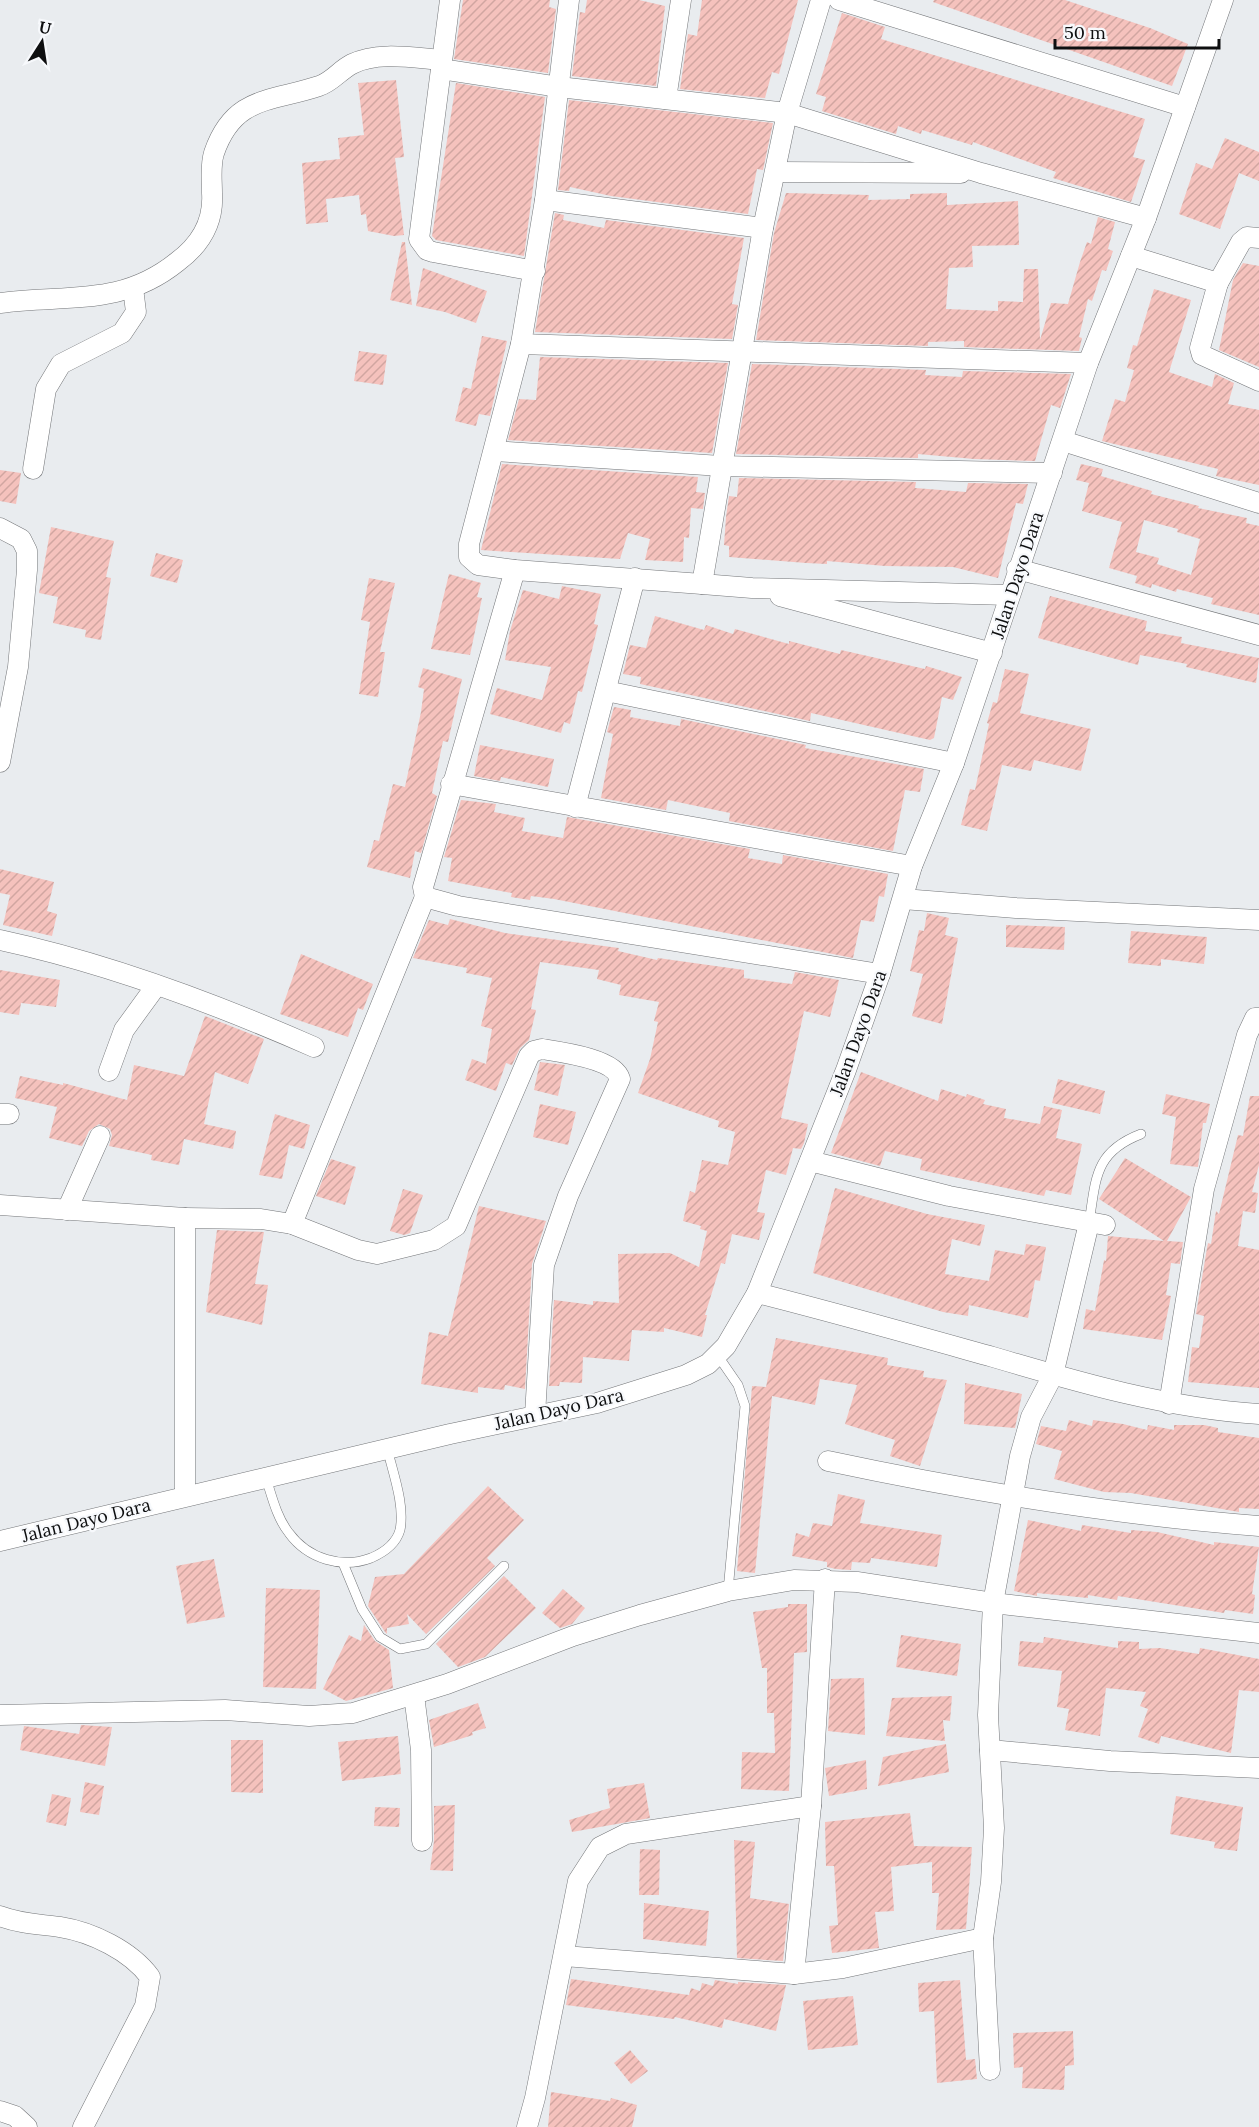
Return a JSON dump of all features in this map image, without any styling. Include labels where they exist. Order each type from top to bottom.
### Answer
[{"type":"street","points":[[450,0],[419,239],[427,250],[433,252],[535,271]]},
{"type":"street","points":[[569,0],[545,200],[522,344],[469,544],[469,557],[478,565],[515,570],[752,588],[1009,595]]},
{"type":"street","points":[[666,99],[681,0]]},
{"type":"street","points":[[702,584],[721,466],[743,352],[762,228],[787,113],[821,0]]},
{"type":"street","points":[[839,0],[1185,106]]},
{"type":"street","name":"Jalan Dayo Dara","points":[[0,1540],[387,1448],[597,1403],[670,1382],[697,1370],[718,1356],[734,1335],[757,1293],[810,1161],[880,974],[912,866],[954,763],[992,653],[1017,569],[1052,473],[1088,363],[1146,218],[1223,0]]},
{"type":"street","points":[[0,303],[42,297],[106,296],[133,288],[178,262],[203,237],[213,202],[211,170],[215,151],[236,117],[250,106],[266,98],[296,93],[325,84],[345,68],[360,60],[395,57],[559,87],[787,113],[981,173],[1146,218]]},
{"type":"street","points":[[776,172],[981,173]]},
{"type":"street","points":[[545,200],[762,228]]},
{"type":"street","points":[[1259,238],[1247,237],[1240,242],[1218,283],[1200,348],[1202,355],[1209,361],[1259,381]]},
{"type":"street","points":[[1131,256],[1218,283]]},
{"type":"street","points":[[33,469],[45,389],[61,364],[122,333],[136,312],[133,288]]},
{"type":"street","points":[[522,344],[1088,363]]},
{"type":"street","points":[[1063,441],[1259,503]]},
{"type":"street","points":[[494,451],[721,466],[1052,473]]},
{"type":"street","points":[[0,528],[21,539],[27,551],[27,570],[18,667],[0,762]]},
{"type":"street","points":[[1017,569],[1259,635]]},
{"type":"street","points":[[292,1224],[425,897],[423,887],[451,784],[515,570]]},
{"type":"street","points":[[575,807],[635,578]]},
{"type":"street","points":[[752,588],[992,653]]},
{"type":"street","points":[[606,691],[954,763]]},
{"type":"street","points":[[451,784],[912,866]]},
{"type":"street","points":[[425,897],[458,906],[880,974]]},
{"type":"street","points":[[903,899],[1016,908],[1259,920]]},
{"type":"street","points":[[0,940],[156,986],[274,1029],[314,1047]]},
{"type":"street","points":[[109,1071],[124,1030],[156,986]]},
{"type":"street","points":[[1169,1404],[1204,1189],[1246,1035],[1255,1018],[1259,1018]]},
{"type":"street","points":[[0,1205],[185,1218],[261,1219],[292,1224],[358,1250],[377,1254],[396,1251],[443,1236],[456,1226],[534,1051],[550,1050],[606,1064],[614,1068],[619,1075],[619,1084],[568,1196],[544,1265],[535,1415]]},
{"type":"street","points":[[67,1210],[100,1136]]},
{"type":"street","points":[[810,1161],[949,1196],[1097,1224],[1053,1375],[1031,1417],[1012,1495],[993,1603],[989,1659],[994,1827],[991,1882],[983,1938],[990,2070]]},
{"type":"street","points":[[185,1218],[185,1496]]},
{"type":"street","points":[[757,1293],[873,1323],[1095,1388],[1169,1404],[1259,1414]]},
{"type":"street","points":[[828,1461],[946,1486],[1184,1519],[1259,1526]]},
{"type":"street","points":[[794,1974],[811,1806],[825,1580]]},
{"type":"street","points":[[0,1715],[225,1710],[329,1715],[370,1709],[573,1636],[728,1590],[764,1583],[825,1580],[903,1588],[993,1603],[1259,1633]]},
{"type":"street","points":[[414,1695],[420,1750],[422,1840]]},
{"type":"street","points":[[990,1750],[1110,1761],[1259,1768]]},
{"type":"street","points":[[527,2127],[535,2098],[578,1881],[600,1847],[626,1834],[811,1806]]},
{"type":"street","points":[[0,1916],[35,1926],[74,1930],[126,1954],[142,1966],[150,1977],[145,2006],[83,2127]]},
{"type":"street","points":[[564,1956],[794,1974],[843,1968],[983,1938]]},
{"type":"street","points":[[0,2111],[15,2116],[27,2127]]},
{"type":"lane","points":[[1097,1224],[1098,1169],[1110,1151],[1121,1142],[1141,1134]]},
{"type":"lane","points":[[718,1356],[738,1385],[745,1406],[728,1590]]},
{"type":"lane","points":[[266,1478],[279,1514],[289,1533],[302,1547],[318,1557],[343,1563],[380,1554],[397,1539],[400,1528],[399,1504],[387,1448]]},
{"type":"lane","points":[[343,1563],[362,1609],[380,1637],[400,1649],[426,1644],[504,1566]]},
{"type":"building","points":[[463,0],[550,0],[549,7],[556,9],[548,73],[454,59]]},
{"type":"building","points":[[587,0],[639,0],[665,6],[656,86],[572,76],[580,12],[585,13]]},
{"type":"building","points":[[702,0],[798,0],[779,74],[772,72],[765,98],[680,89],[688,34],[697,36]]},
{"type":"building","points":[[934,0],[1065,0],[1150,28],[1188,44],[1172,86],[933,2]]},
{"type":"building","points":[[842,13],[885,27],[881,39],[1145,119],[1133,157],[1145,160],[1131,202],[1053,178],[1056,172],[973,142],[972,145],[922,130],[921,134],[898,126],[896,134],[822,111],[826,97],[816,94]]},
{"type":"building","points":[[396,80],[404,157],[395,158],[404,235],[394,236],[368,231],[366,214],[361,215],[359,195],[326,199],[328,222],[306,224],[302,163],[340,159],[338,138],[364,135],[358,83]]},
{"type":"building","points":[[456,83],[545,97],[524,256],[436,240],[432,236]]},
{"type":"building","points":[[569,100],[773,123],[763,170],[757,169],[748,214],[611,196],[570,187],[569,191],[558,190]]},
{"type":"building","points":[[1225,138],[1259,152],[1259,181],[1239,173],[1220,229],[1179,214],[1196,163],[1212,169]]},
{"type":"building","points":[[786,193],[869,195],[868,200],[910,199],[910,194],[947,193],[947,205],[1018,201],[1019,245],[972,246],[973,267],[949,268],[946,309],[998,311],[998,301],[1023,302],[1024,269],[1038,269],[1040,340],[1051,303],[1068,304],[1080,262],[1087,242],[1091,244],[1098,217],[1115,222],[1108,249],[1113,251],[1106,271],[1102,270],[1092,301],[1088,299],[1079,337],[1082,338],[1079,351],[964,347],[964,341],[928,342],[928,346],[756,340],[774,233]]},
{"type":"building","points":[[555,213],[564,215],[563,220],[604,228],[606,220],[744,238],[732,304],[738,305],[732,339],[535,332]]},
{"type":"building","points":[[402,242],[405,242],[412,305],[390,300]]},
{"type":"building","points":[[1243,263],[1259,266],[1259,367],[1219,350],[1233,280]]},
{"type":"building","points":[[423,268],[487,291],[476,323],[445,312],[416,306]]},
{"type":"building","points":[[1154,289],[1191,300],[1169,372],[1212,387],[1215,374],[1234,383],[1228,404],[1259,410],[1259,485],[1216,476],[1218,469],[1102,441],[1115,399],[1125,402],[1134,370],[1127,368],[1133,345],[1137,346]]},
{"type":"building","points":[[482,336],[507,341],[490,416],[479,414],[476,426],[455,421],[463,387],[471,389]]},
{"type":"building","points":[[359,351],[387,355],[383,385],[354,381]]},
{"type":"building","points":[[540,357],[728,363],[712,453],[508,440],[519,399],[536,400]]},
{"type":"building","points":[[752,364],[926,370],[925,375],[962,377],[963,371],[1071,374],[1060,408],[1051,405],[1035,461],[918,454],[918,458],[736,454]]},
{"type":"building","points":[[502,464],[698,477],[696,492],[705,493],[703,509],[691,508],[689,538],[684,537],[683,562],[645,560],[650,539],[628,533],[620,559],[481,550]]},
{"type":"building","points":[[1081,464],[1103,469],[1101,476],[1152,491],[1151,494],[1199,506],[1198,508],[1247,518],[1246,523],[1259,526],[1259,615],[1211,604],[1213,598],[1177,589],[1176,592],[1152,584],[1151,588],[1135,583],[1137,576],[1109,568],[1122,522],[1082,511],[1089,483],[1076,480]],"holes":[[[1144,520],[1178,529],[1177,532],[1200,539],[1191,575],[1157,564],[1159,558],[1136,552]]]},
{"type":"building","points":[[0,470],[21,473],[16,504],[0,501]]},
{"type":"building","points":[[739,478],[916,482],[915,488],[966,492],[968,483],[1028,484],[1023,504],[1016,503],[998,578],[953,567],[885,566],[827,561],[827,564],[729,557],[729,546],[724,545],[726,517],[729,496],[737,497]]},
{"type":"building","points":[[51,527],[114,541],[106,577],[111,578],[101,640],[85,637],[86,630],[53,623],[58,597],[39,593]]},
{"type":"building","points":[[156,553],[183,560],[177,583],[150,576]]},
{"type":"building","points":[[449,574],[481,583],[477,597],[482,598],[470,655],[431,649]]},
{"type":"building","points":[[369,578],[395,583],[380,652],[385,652],[378,697],[359,694],[370,622],[361,620]]},
{"type":"building","points":[[562,586],[601,594],[594,624],[598,625],[582,692],[578,691],[570,724],[564,722],[561,733],[490,714],[497,688],[542,700],[551,667],[505,660],[510,631],[523,590],[559,599]]},
{"type":"building","points":[[1050,596],[1147,621],[1145,631],[1182,637],[1181,643],[1259,658],[1256,683],[1186,667],[1187,664],[1140,655],[1138,665],[1038,638]]},
{"type":"building","points":[[655,616],[704,630],[706,625],[733,634],[735,629],[789,644],[789,641],[840,654],[841,650],[925,669],[926,666],[962,677],[953,700],[942,697],[934,738],[930,740],[811,713],[810,721],[640,684],[641,677],[623,674],[630,645],[646,648]]},
{"type":"building","points":[[423,668],[462,679],[448,742],[443,741],[432,793],[437,796],[421,853],[415,851],[410,878],[367,867],[374,840],[379,841],[393,784],[405,787],[421,712],[424,689],[418,687]]},
{"type":"building","points":[[1005,669],[1029,674],[1020,713],[1091,729],[1081,771],[1034,760],[1031,771],[1002,765],[987,831],[961,825],[970,789],[975,790],[989,724],[987,723],[993,702],[997,703]]},
{"type":"building","points":[[614,707],[631,710],[630,717],[680,726],[681,719],[806,745],[805,748],[924,769],[920,792],[905,790],[893,851],[729,821],[730,813],[668,800],[666,810],[601,798],[613,734],[607,732]]},
{"type":"building","points":[[480,745],[554,759],[548,787],[501,777],[500,781],[474,776]]},
{"type":"building","points":[[461,800],[496,804],[494,812],[525,818],[522,831],[563,838],[567,817],[750,849],[748,858],[782,864],[783,855],[888,874],[884,897],[879,896],[874,922],[861,920],[853,958],[554,899],[531,896],[530,900],[511,897],[512,893],[448,881],[452,858],[444,857]]},
{"type":"building","points":[[0,869],[54,882],[47,911],[57,914],[52,936],[3,925],[10,895],[0,893]]},
{"type":"building","points":[[927,913],[949,918],[945,935],[958,938],[942,1024],[912,1016],[923,974],[910,971],[919,930],[924,931]]},
{"type":"building","points":[[450,919],[505,933],[619,948],[618,951],[657,960],[658,958],[744,970],[744,978],[792,984],[795,972],[839,980],[830,1017],[804,1011],[781,1118],[808,1124],[804,1143],[801,1149],[793,1148],[786,1175],[766,1170],[757,1212],[765,1213],[759,1240],[732,1234],[725,1264],[721,1263],[705,1315],[707,1315],[702,1337],[664,1328],[664,1332],[632,1330],[629,1361],[583,1357],[582,1383],[560,1382],[559,1386],[549,1386],[554,1300],[593,1305],[593,1301],[619,1303],[618,1254],[670,1253],[699,1267],[707,1231],[700,1229],[701,1226],[683,1221],[690,1191],[695,1193],[702,1160],[728,1165],[735,1132],[718,1127],[719,1121],[638,1093],[650,1059],[658,1022],[654,1021],[659,1002],[619,995],[621,985],[597,979],[599,970],[540,962],[531,1009],[536,1010],[529,1040],[520,1048],[512,1065],[506,1063],[496,1091],[465,1080],[472,1059],[486,1064],[492,1029],[481,1026],[492,978],[466,973],[467,968],[413,958],[429,920],[448,925]]},
{"type":"building","points":[[1006,925],[1065,927],[1064,950],[1006,947]]},
{"type":"building","points":[[1131,931],[1207,937],[1204,964],[1161,959],[1161,966],[1128,963]]},
{"type":"building","points":[[301,954],[373,984],[363,1010],[358,1008],[348,1037],[280,1014]]},
{"type":"building","points":[[0,970],[60,980],[56,1007],[21,1003],[19,1015],[0,1012]]},
{"type":"building","points":[[205,1016],[264,1039],[248,1084],[215,1072],[204,1124],[236,1131],[233,1149],[184,1139],[179,1165],[151,1160],[152,1155],[109,1146],[112,1135],[110,1129],[99,1124],[89,1131],[82,1146],[49,1138],[57,1107],[15,1098],[20,1076],[63,1085],[63,1083],[127,1100],[134,1065],[184,1076]]},
{"type":"building","points":[[540,1062],[565,1065],[558,1096],[534,1090]]},
{"type":"building","points":[[861,1072],[938,1101],[941,1089],[966,1097],[967,1094],[985,1100],[983,1104],[1006,1109],[1004,1118],[1040,1124],[1044,1106],[1062,1110],[1056,1138],[1082,1144],[1071,1195],[1046,1190],[1044,1196],[920,1170],[922,1159],[885,1151],[880,1166],[831,1153]]},
{"type":"building","points":[[1058,1079],[1105,1091],[1100,1114],[1052,1103]]},
{"type":"building","points":[[1166,1094],[1210,1104],[1206,1123],[1203,1123],[1198,1167],[1170,1164],[1176,1117],[1162,1114]]},
{"type":"building","points":[[1250,1096],[1259,1096],[1259,1165],[1252,1192],[1258,1193],[1255,1213],[1243,1211],[1238,1246],[1259,1250],[1259,1388],[1188,1382],[1192,1347],[1199,1348],[1204,1316],[1196,1314],[1208,1243],[1211,1244],[1216,1211],[1219,1214],[1238,1135],[1243,1136]]},
{"type":"building","points":[[540,1104],[576,1112],[568,1145],[533,1137]]},
{"type":"building","points":[[275,1114],[310,1125],[304,1149],[289,1145],[282,1179],[259,1175]]},
{"type":"building","points":[[1125,1158],[1191,1197],[1167,1241],[1183,1242],[1180,1264],[1171,1263],[1166,1295],[1171,1296],[1162,1340],[1083,1329],[1086,1309],[1095,1311],[1104,1260],[1106,1261],[1108,1236],[1164,1241],[1099,1199]]},
{"type":"building","points":[[331,1159],[356,1167],[345,1205],[316,1196]]},
{"type":"building","points":[[835,1188],[927,1214],[985,1225],[980,1246],[952,1239],[945,1274],[989,1281],[995,1250],[1024,1255],[1026,1244],[1046,1247],[1040,1281],[1035,1280],[1028,1318],[969,1305],[968,1316],[943,1312],[813,1273]]},
{"type":"building","points":[[403,1189],[423,1195],[410,1233],[404,1235],[390,1231]]},
{"type":"building","points":[[479,1206],[546,1221],[532,1264],[525,1389],[505,1385],[504,1390],[478,1387],[478,1393],[421,1384],[429,1332],[448,1336]]},
{"type":"building","points":[[217,1230],[264,1232],[255,1284],[268,1285],[262,1325],[206,1312]]},
{"type":"building","points":[[776,1338],[888,1358],[887,1365],[924,1371],[923,1377],[947,1380],[920,1466],[890,1456],[895,1440],[845,1424],[857,1385],[820,1379],[815,1405],[772,1396],[755,1573],[737,1571],[752,1386],[766,1387]]},
{"type":"building","points":[[965,1383],[1022,1394],[1015,1428],[964,1424]]},
{"type":"building","points":[[1069,1420],[1092,1426],[1093,1420],[1147,1430],[1148,1425],[1174,1430],[1174,1425],[1204,1425],[1218,1428],[1218,1432],[1259,1438],[1259,1509],[1239,1508],[1239,1512],[1131,1493],[1104,1492],[1054,1479],[1062,1451],[1036,1444],[1041,1426],[1066,1431]]},
{"type":"building","points":[[488,1486],[524,1520],[487,1558],[495,1566],[426,1634],[407,1614],[409,1624],[387,1628],[387,1634],[368,1606],[375,1577],[404,1574]]},
{"type":"building","points":[[838,1494],[865,1500],[860,1523],[942,1535],[937,1567],[871,1558],[870,1563],[852,1562],[851,1570],[836,1569],[827,1567],[827,1562],[792,1556],[796,1533],[809,1537],[813,1523],[832,1526]]},
{"type":"building","points":[[1028,1520],[1081,1531],[1082,1525],[1131,1533],[1131,1530],[1157,1532],[1214,1545],[1214,1542],[1259,1547],[1252,1594],[1255,1595],[1253,1614],[1225,1610],[1224,1613],[1118,1596],[1117,1600],[1088,1595],[1088,1598],[1037,1593],[1037,1596],[1014,1591]]},
{"type":"building","points":[[214,1559],[225,1617],[187,1624],[176,1566]]},
{"type":"building","points":[[504,1576],[536,1608],[485,1657],[458,1667],[436,1644]]},
{"type":"building","points":[[266,1588],[320,1590],[316,1689],[263,1687]]},
{"type":"building","points":[[563,1589],[585,1608],[572,1624],[560,1628],[542,1613]]},
{"type":"building","points":[[788,1604],[807,1604],[807,1652],[794,1653],[789,1791],[741,1789],[742,1752],[775,1753],[774,1713],[767,1713],[767,1668],[762,1668],[753,1612],[788,1607]]},
{"type":"building","points":[[364,1625],[375,1641],[389,1650],[393,1688],[346,1701],[323,1689],[349,1635],[361,1641]]},
{"type":"building","points":[[901,1635],[961,1644],[957,1676],[896,1667]]},
{"type":"building","points":[[1044,1637],[1118,1648],[1118,1641],[1139,1642],[1139,1649],[1160,1648],[1199,1654],[1200,1648],[1259,1659],[1259,1692],[1239,1690],[1231,1753],[1161,1736],[1159,1744],[1138,1737],[1148,1709],[1140,1706],[1146,1692],[1106,1688],[1100,1736],[1065,1730],[1069,1709],[1057,1707],[1062,1671],[1018,1666],[1020,1641],[1043,1643]]},
{"type":"building","points":[[864,1678],[865,1735],[828,1731],[831,1679]]},
{"type":"building","points":[[952,1696],[950,1721],[943,1720],[945,1741],[886,1736],[892,1698]]},
{"type":"building","points":[[478,1703],[486,1728],[472,1732],[473,1735],[434,1747],[429,1720]]},
{"type":"building","points":[[81,1725],[112,1727],[105,1766],[20,1750],[24,1726],[79,1734]]},
{"type":"building","points":[[398,1736],[401,1774],[342,1781],[338,1742]]},
{"type":"building","points":[[231,1740],[263,1740],[263,1793],[231,1792]]},
{"type":"building","points":[[946,1744],[949,1772],[878,1786],[883,1757]]},
{"type":"building","points":[[866,1760],[867,1789],[829,1796],[825,1768]]},
{"type":"building","points":[[85,1782],[104,1786],[99,1815],[80,1812]]},
{"type":"building","points":[[644,1783],[650,1818],[572,1832],[569,1820],[610,1808],[607,1789]]},
{"type":"building","points":[[52,1794],[71,1798],[66,1826],[46,1822]]},
{"type":"building","points":[[1176,1796],[1243,1807],[1237,1851],[1214,1848],[1215,1842],[1170,1834]]},
{"type":"building","points":[[455,1805],[453,1871],[430,1870],[434,1841],[434,1806]]},
{"type":"building","points":[[375,1807],[400,1808],[399,1827],[374,1826]]},
{"type":"building","points":[[910,1813],[914,1846],[972,1847],[966,1929],[936,1930],[939,1893],[932,1893],[932,1862],[891,1867],[894,1911],[875,1912],[879,1948],[832,1953],[829,1926],[838,1925],[834,1866],[826,1866],[825,1822]]},
{"type":"building","points":[[734,1840],[755,1842],[750,1898],[789,1904],[783,1961],[737,1958]]},
{"type":"building","points":[[640,1849],[660,1850],[659,1895],[639,1895]]},
{"type":"building","points":[[644,1903],[709,1911],[706,1946],[643,1939]]},
{"type":"building","points":[[571,1979],[689,1995],[691,1988],[700,1991],[702,1983],[713,1986],[715,1980],[738,1984],[738,1982],[786,1985],[776,2031],[724,2019],[722,2028],[675,2017],[674,2019],[566,2005]]},
{"type":"building","points":[[960,1980],[966,2060],[975,2059],[977,2079],[937,2083],[934,2011],[919,2012],[918,1983]]},
{"type":"building","points":[[853,1996],[858,2045],[808,2050],[803,2001]]},
{"type":"building","points":[[1073,2031],[1074,2065],[1065,2066],[1064,2090],[1022,2088],[1023,2067],[1014,2068],[1013,2033]]},
{"type":"building","points":[[630,2050],[648,2071],[631,2084],[614,2063]]},
{"type":"building","points":[[551,2092],[610,2101],[611,2098],[637,2105],[632,2127],[548,2127]]}]
